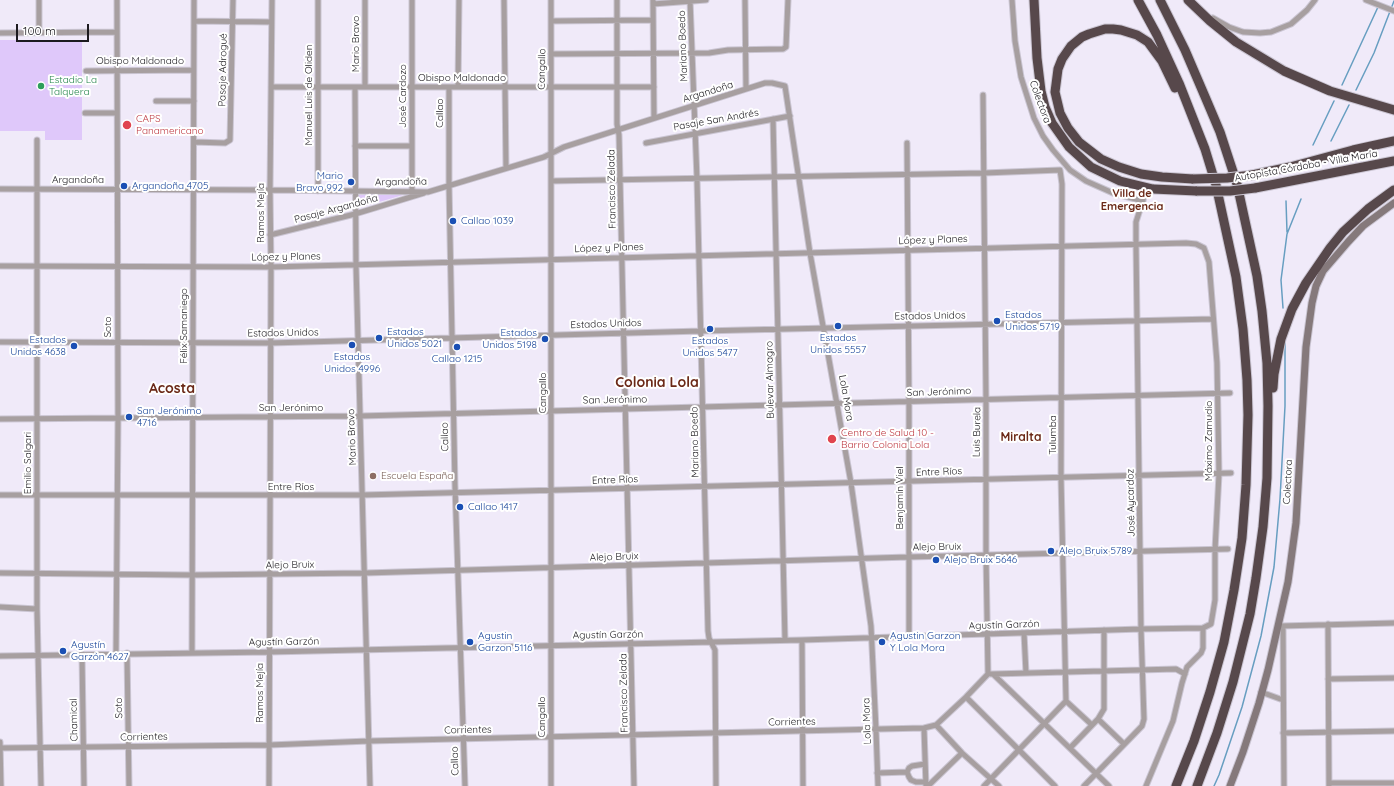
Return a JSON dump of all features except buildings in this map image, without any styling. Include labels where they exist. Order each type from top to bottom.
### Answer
[{"type":"highway","name":"Autopista Córdoba - Villa María","points":[[1034,0],[1037,58],[1041,91],[1045,107],[1052,123],[1069,147],[1091,167],[1120,181],[1153,189],[1197,192],[1230,191],[1255,188],[1394,161]]},
{"type":"highway","points":[[1138,0],[1173,68],[1201,138],[1217,190],[1233,259],[1243,329],[1248,397],[1246,480],[1242,538],[1231,607],[1215,676],[1192,747],[1176,786]]},
{"type":"highway","points":[[1160,0],[1185,50],[1220,132],[1243,207],[1257,276],[1264,329],[1268,406],[1267,467],[1262,533],[1250,614],[1228,700],[1197,786]]},
{"type":"highway","points":[[1188,0],[1210,21],[1236,42],[1284,71],[1330,91],[1394,110]]},
{"type":"highway","points":[[1233,259],[1198,145],[1176,91],[1157,53],[1143,38],[1121,30],[1113,29],[1096,31],[1076,41],[1066,52],[1056,76],[1055,92],[1060,113],[1073,135],[1094,154],[1119,167],[1151,176],[1193,179],[1227,178],[1252,176],[1290,168],[1353,150],[1394,141]]},
{"type":"highway","points":[[1267,467],[1272,443],[1274,374],[1281,339],[1296,300],[1318,264],[1343,232],[1368,209],[1394,190]]},
{"type":"street","points":[[39,0],[39,33]]},
{"type":"street","name":"Soto","points":[[116,653],[118,495],[117,0]]},
{"type":"street","name":"Félix Samaniego","points":[[192,652],[194,0]]},
{"type":"street","name":"Pasaje Adrogué","points":[[194,142],[225,143],[230,140],[233,0]]},
{"type":"street","name":"Ramos Mejía","points":[[269,786],[270,190],[272,0]]},
{"type":"street","name":"Manuel Luis de Oliden","points":[[318,0],[318,191]]},
{"type":"street","name":"Mario Bravo","points":[[365,0],[365,87]]},
{"type":"street","name":"José Cardozo","points":[[412,0],[412,191]]},
{"type":"street","points":[[458,87],[459,0]]},
{"type":"street","points":[[504,0],[506,168]]},
{"type":"street","name":"Cangallo","points":[[551,0],[551,786]]},
{"type":"street","name":"Francisco Zelada","points":[[617,0],[617,87],[632,643],[634,786]]},
{"type":"street","points":[[654,118],[653,2],[706,0]]},
{"type":"street","points":[[745,0],[746,89]]},
{"type":"street","points":[[551,54],[691,53],[784,48],[788,0]]},
{"type":"street","name":"Colectora","points":[[1012,0],[1015,41],[1021,76],[1034,118],[1043,136],[1070,170],[1086,181],[1113,193],[1143,199]]},
{"type":"street","points":[[1194,0],[1207,13],[1222,24],[1243,32],[1260,33],[1278,30],[1291,24],[1302,15],[1315,0]]},
{"type":"street","points":[[1366,0],[1394,11]]},
{"type":"street","name":"Mariano Boedo","points":[[690,1],[697,179],[708,631],[715,650],[716,786]]},
{"type":"street","points":[[551,21],[653,20]]},
{"type":"street","points":[[194,21],[272,22]]},
{"type":"street","points":[[0,33],[117,32]]},
{"type":"street","name":"Obispo Maldonado","points":[[86,71],[194,70]]},
{"type":"street","name":"Argandoña","points":[[0,189],[194,189],[428,192],[544,157],[564,147],[765,83],[785,86]]},
{"type":"street","name":"Lola Mora","points":[[785,86],[810,253],[851,483],[872,638],[878,786]]},
{"type":"street","name":"Obispo Maldonado","points":[[271,87],[654,87]]},
{"type":"street","name":"Mario Bravo","points":[[355,87],[356,265],[370,786]]},
{"type":"street","name":"Callao","points":[[449,87],[450,262],[465,786]]},
{"type":"street","name":"Luis Burela","points":[[983,95],[986,400],[985,480],[987,634],[990,674]]},
{"type":"street","points":[[156,100],[194,100]]},
{"type":"street","points":[[85,113],[117,113]]},
{"type":"street","name":"Pasaje San Andrés","points":[[646,143],[790,116]]},
{"type":"street","name":"Bulevar Almagro","points":[[773,119],[785,640]]},
{"type":"street","points":[[154,131],[194,132]]},
{"type":"street","name":"Emilio Salgari","points":[[37,140],[37,609],[41,786]]},
{"type":"street","name":"Benjamín Viel","points":[[907,143],[909,637]]},
{"type":"street","points":[[355,146],[412,146]]},
{"type":"street","name":"Tulumba","points":[[984,173],[1060,170],[1062,184],[1061,477],[1063,632],[1066,701]]},
{"type":"street","points":[[551,181],[984,173]]},
{"type":"street","name":"Pasaje Argandoña","points":[[270,235],[355,214],[428,192]]},
{"type":"street","name":"José Aycardoz","points":[[1084,786],[1144,723],[1141,629],[1136,244],[1136,222],[1143,199]]},
{"type":"street","name":"Colectora","points":[[1230,786],[1243,752],[1281,626],[1293,552],[1296,523],[1306,347],[1316,286],[1323,272],[1363,226],[1394,203]]},
{"type":"street","name":"López y Planes","points":[[0,266],[356,265],[1186,243],[1196,244],[1204,248],[1209,262]]},
{"type":"street","name":"Máximo Zamudio","points":[[1203,628],[1211,624],[1213,620],[1216,595],[1215,550],[1219,474],[1217,363],[1209,262]]},
{"type":"street","name":"Estados Unidos","points":[[0,342],[270,343],[701,330],[1213,319]]},
{"type":"street","name":"San Jerónimo","points":[[0,419],[37,420],[360,416],[1230,393]]},
{"type":"street","name":"Entre Ríos","points":[[0,495],[362,495],[1231,473]]},
{"type":"street","name":"Alejo Bruix","points":[[0,573],[192,575],[365,573],[909,557],[1228,550]]},
{"type":"street","points":[[0,607],[37,609]]},
{"type":"street","points":[[1284,786],[1281,626],[1394,623]]},
{"type":"street","points":[[1328,624],[1328,785],[1394,783]]},
{"type":"street","points":[[1146,786],[1173,721],[1184,674],[1190,662],[1201,653],[1203,648],[1203,628]]},
{"type":"street","name":"Agustín Garzón","points":[[0,656],[116,653],[269,652],[552,644],[802,640],[1203,628]]},
{"type":"street","points":[[1070,748],[1098,719],[1104,709],[1104,630]]},
{"type":"street","points":[[1024,633],[1026,673]]},
{"type":"street","points":[[802,640],[803,786]]},
{"type":"street","name":"Soto","points":[[127,653],[129,786]]},
{"type":"street","name":"Chamical","points":[[82,654],[84,786]]},
{"type":"street","points":[[999,786],[936,726],[990,674],[1176,669],[1184,674]]},
{"type":"street","points":[[990,674],[1044,723],[1109,786]]},
{"type":"street","points":[[1328,679],[1394,678]]},
{"type":"street","points":[[1261,692],[1283,700]]},
{"type":"street","points":[[966,697],[1055,786]]},
{"type":"street","points":[[984,786],[1066,701],[1092,725]]},
{"type":"street","points":[[1098,719],[1124,744]]},
{"type":"street","name":"Corrientes","points":[[0,748],[269,745],[369,741],[924,728],[936,726]]},
{"type":"street","points":[[924,728],[926,785]]},
{"type":"street","points":[[1284,733],[1394,731]]},
{"type":"street","points":[[0,742],[1,786]]},
{"type":"street","points":[[926,785],[962,752]]},
{"type":"street","points":[[907,772],[912,766],[925,764]]},
{"type":"street","points":[[907,772],[911,780],[926,785]]},
{"type":"street","points":[[877,773],[907,772]]},
{"type":"shaded area","name":"Estadio La Talquera","points":[[0,40],[82,40],[82,140],[45,140],[45,131],[0,131]]},
{"type":"shaded area","points":[[359,195],[403,195],[359,208],[357,207],[357,198]]},
{"type":"waterway","points":[[1356,90],[1374,53],[1394,1]]},
{"type":"waterway","points":[[1342,85],[1378,7]]},
{"type":"waterway","points":[[1313,145],[1334,101]]},
{"type":"waterway","points":[[1331,141],[1349,105]]},
{"type":"waterway","points":[[1283,308],[1281,280],[1287,234],[1301,199]]},
{"type":"waterway","points":[[1286,201],[1287,232]]},
{"type":"waterway","points":[[1214,786],[1242,707],[1261,636],[1274,567],[1280,499],[1285,406],[1285,342]]},
{"type":"place","name":"Estadio La Talquera","points":[[41,86]]},
{"type":"place","name":"CAPS Panamericano","points":[[127,125]]},
{"type":"place","name":"Mario Bravo 992","points":[[351,182]]},
{"type":"place","name":"Argandoña 4705","points":[[124,186]]},
{"type":"place","name":"Callao 1039","points":[[453,221]]},
{"type":"place","name":"Estados Unidos 5719","points":[[997,321]]},
{"type":"place","name":"Estados Unidos 5557","points":[[838,326]]},
{"type":"place","name":"Estados Unidos 5477","points":[[710,329]]},
{"type":"place","name":"Estados Unidos 5021","points":[[379,338]]},
{"type":"place","name":"Estados Unidos 5198","points":[[545,339]]},
{"type":"place","name":"Estados Unidos 4996","points":[[352,345]]},
{"type":"place","name":"Estados Unidos 4638","points":[[74,346]]},
{"type":"place","name":"Callao 1215","points":[[457,347]]},
{"type":"place","name":"San Jerónimo 4716","points":[[129,417]]},
{"type":"place","name":"Centro de Salud 10 - Barrio Colonia Lola","points":[[832,439]]},
{"type":"place","name":"Escuela España","points":[[373,476]]},
{"type":"place","name":"Callao 1417","points":[[460,507]]},
{"type":"place","name":"Alejo Bruix 5789","points":[[1051,551]]},
{"type":"place","name":"Alejo Bruix 5646","points":[[936,560]]},
{"type":"place","name":"Agustin Garzon 5116","points":[[470,642]]},
{"type":"place","name":"Agustin Garzon Y Lola Mora","points":[[882,642]]},
{"type":"place","name":"Agustín Garzón 4627","points":[[63,651]]},
{"type":"district","name":"Villa de Emergencia","points":[[1132,200]]},
{"type":"district","name":"Colonia Lola","points":[[657,383]]},
{"type":"district","name":"Acosta","points":[[172,389]]},
{"type":"district","name":"Miralta","points":[[1021,437]]}]
